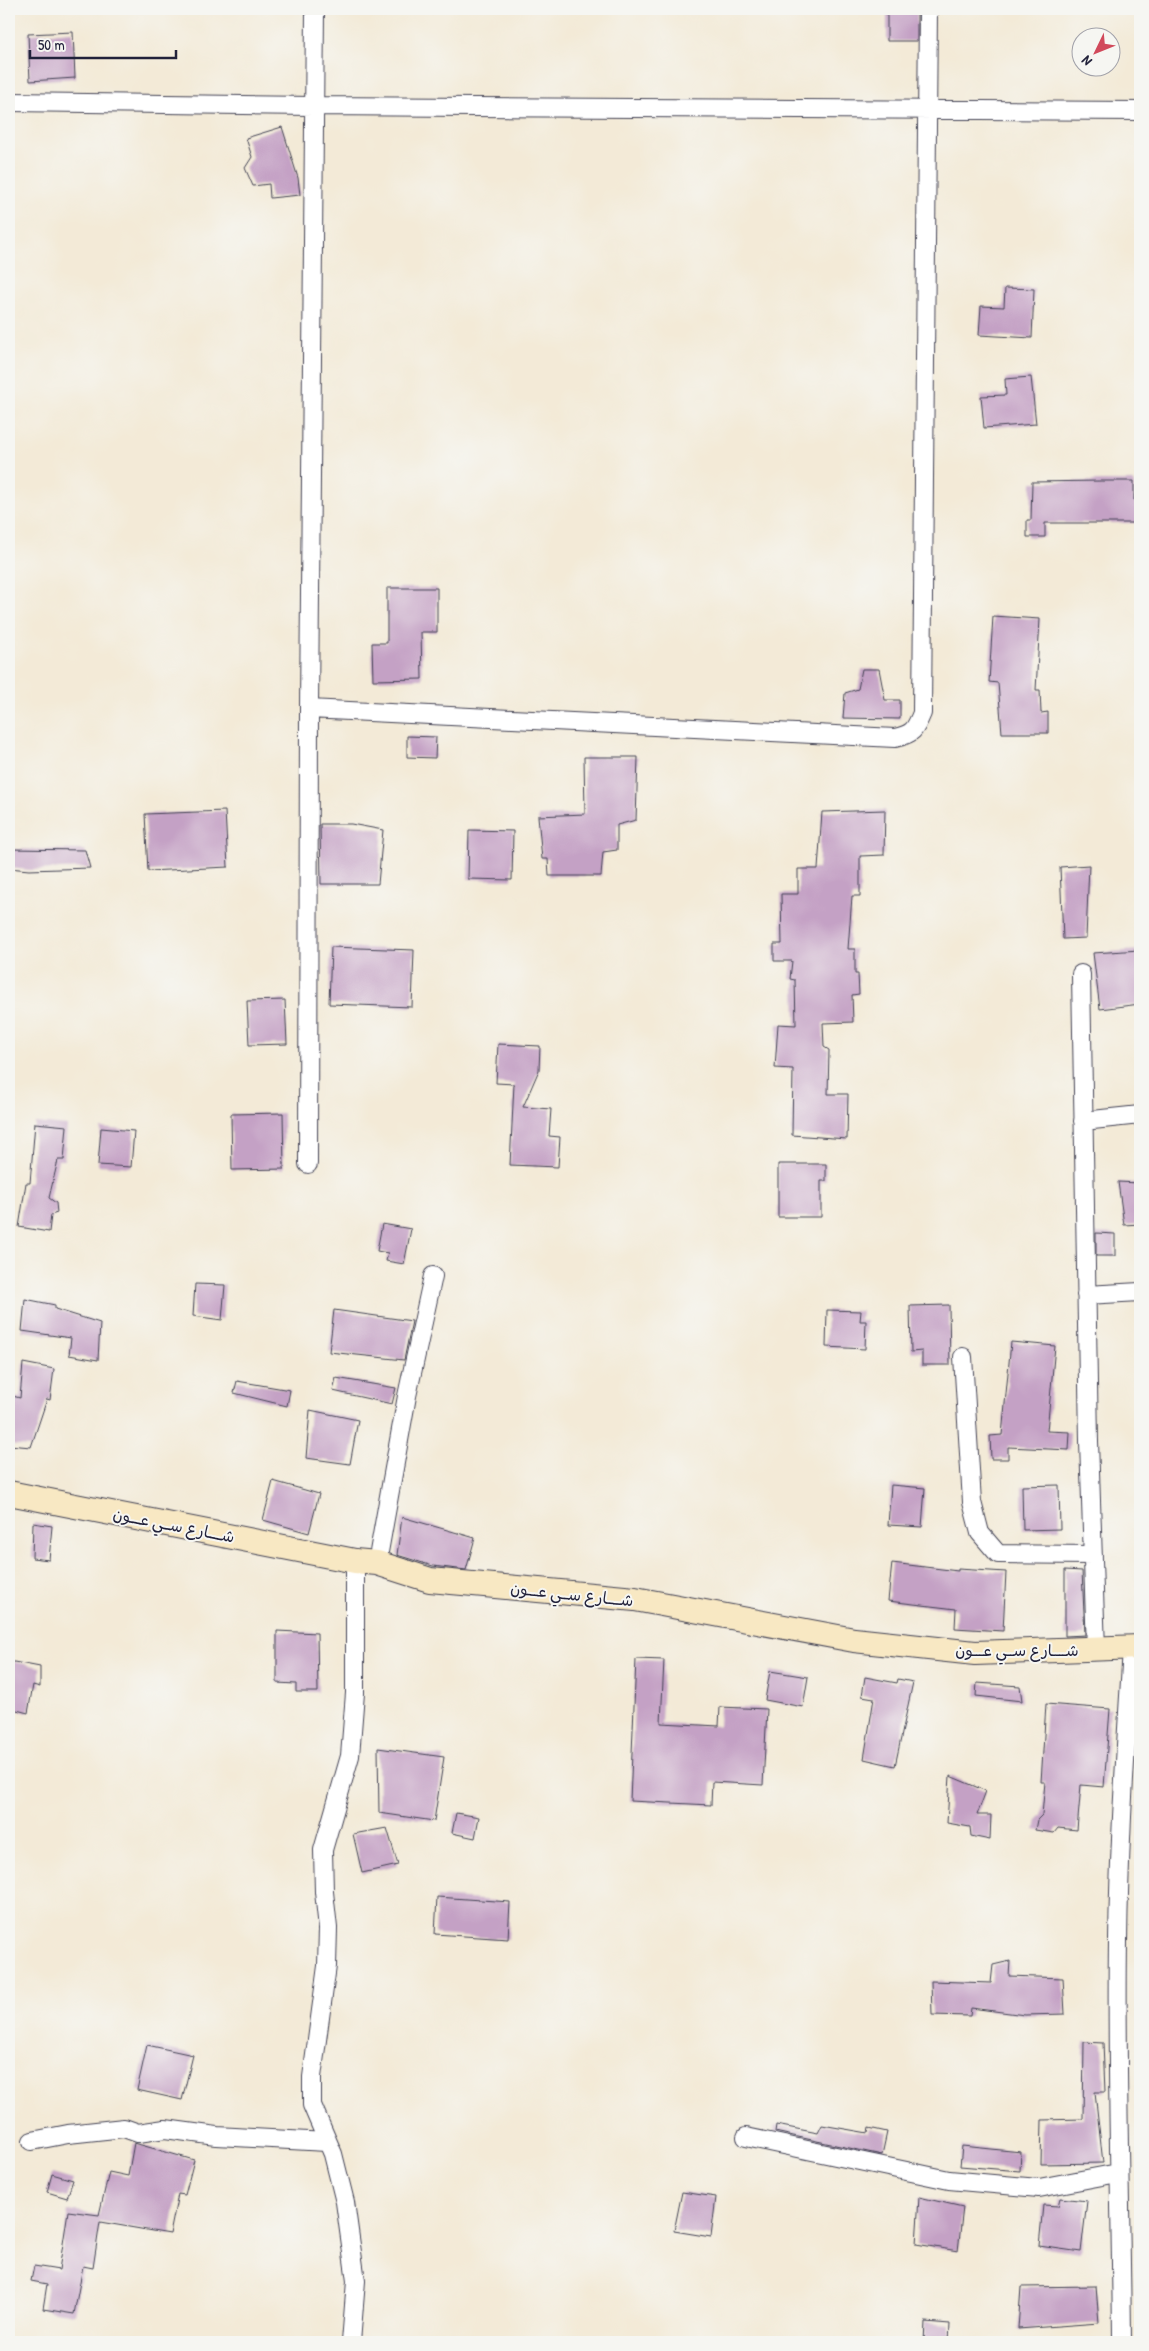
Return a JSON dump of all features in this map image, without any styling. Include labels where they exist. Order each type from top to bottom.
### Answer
[{"type":"street","points":[[308,1164],[313,106],[316,9]]},
{"type":"street","points":[[309,709],[895,738],[909,735],[917,726],[922,713],[928,9]]},
{"type":"street","points":[[9,102],[313,106],[1140,111]]},
{"type":"street","points":[[1081,974],[1086,1295],[1096,1650]]},
{"type":"street","points":[[1083,1121],[1140,1115]]},
{"type":"street","points":[[351,2342],[356,2281],[345,2202],[333,2154],[312,2105],[312,2078],[327,1966],[328,1928],[324,1892],[323,1850],[350,1756],[366,1562],[408,1396],[433,1276]]},
{"type":"street","points":[[1086,1295],[1140,1292]]},
{"type":"street","points":[[963,1357],[972,1502],[980,1533],[998,1554],[1092,1555]]},
{"type":"street","name":"شــــارع ســي عـــون","points":[[9,1493],[366,1562],[430,1580],[634,1599],[854,1640],[974,1653],[1136,1648]]},
{"type":"street","points":[[1122,2342],[1118,2173],[1119,1877],[1136,1648]]},
{"type":"street","points":[[32,2141],[68,2134],[124,2128],[138,2133],[165,2129],[217,2136],[328,2142]]},
{"type":"street","points":[[746,2137],[949,2180],[1039,2188],[1118,2173]]},
{"type":"building","points":[[887,9],[917,9],[917,41],[887,41]]},
{"type":"building","points":[[73,32],[75,78],[30,81],[28,34]]},
{"type":"building","points":[[282,127],[298,178],[300,195],[270,198],[269,184],[253,186],[245,168],[252,157],[246,138]]},
{"type":"building","points":[[1005,288],[1034,289],[1032,338],[979,335],[981,306],[1004,307]]},
{"type":"building","points":[[1031,377],[1036,424],[984,428],[981,396],[1006,395],[1005,379]]},
{"type":"building","points":[[1134,481],[1134,500],[1140,500],[1140,523],[1045,523],[1045,537],[1027,537],[1027,520],[1031,520],[1032,482]]},
{"type":"building","points":[[387,588],[437,588],[437,632],[421,632],[422,679],[373,680],[372,643],[387,643]]},
{"type":"building","points":[[993,616],[1040,619],[1036,690],[1040,690],[1041,713],[1048,712],[1048,733],[1002,733],[998,683],[989,682]]},
{"type":"building","points":[[862,669],[879,669],[885,700],[900,700],[900,719],[843,718],[845,693],[858,689]]},
{"type":"building","points":[[407,736],[436,737],[435,758],[407,757]]},
{"type":"building","points":[[584,757],[638,757],[636,820],[617,825],[617,850],[603,852],[601,876],[549,876],[548,859],[542,859],[538,816],[585,814]]},
{"type":"building","points":[[885,810],[884,855],[860,856],[860,896],[852,896],[848,949],[855,949],[855,974],[858,974],[859,994],[852,995],[853,1022],[823,1023],[824,1047],[829,1050],[828,1094],[848,1094],[847,1139],[792,1135],[793,1069],[775,1068],[778,1024],[796,1025],[795,980],[790,979],[792,961],[774,961],[774,944],[782,944],[781,894],[798,894],[798,869],[818,869],[822,812]]},
{"type":"building","points":[[225,811],[228,867],[148,871],[145,814]]},
{"type":"building","points":[[320,824],[351,824],[383,830],[378,884],[321,884]]},
{"type":"building","points":[[469,830],[513,831],[512,880],[468,879]]},
{"type":"building","points":[[9,849],[85,850],[90,868],[29,870],[9,868]]},
{"type":"building","points":[[1089,865],[1086,938],[1063,939],[1060,867]]},
{"type":"building","points":[[331,947],[414,950],[412,1007],[329,1004]]},
{"type":"building","points":[[1140,950],[1140,1004],[1100,1009],[1093,953]]},
{"type":"building","points":[[285,1000],[287,1044],[249,1045],[247,1001]]},
{"type":"building","points":[[498,1044],[540,1046],[539,1070],[523,1107],[551,1109],[549,1136],[560,1137],[558,1167],[510,1165],[514,1084],[496,1083]]},
{"type":"building","points":[[283,1113],[284,1169],[232,1170],[231,1114]]},
{"type":"building","points":[[35,1123],[67,1126],[64,1160],[58,1160],[49,1198],[56,1203],[57,1213],[51,1215],[49,1232],[19,1227],[26,1183],[30,1183]]},
{"type":"building","points":[[101,1128],[134,1131],[131,1167],[98,1165]]},
{"type":"building","points":[[778,1164],[826,1164],[826,1181],[821,1181],[821,1217],[778,1217]]},
{"type":"building","points":[[1118,1182],[1140,1183],[1140,1224],[1124,1225]]},
{"type":"building","points":[[382,1224],[411,1229],[404,1264],[386,1261],[388,1253],[377,1251]]},
{"type":"building","points":[[1096,1233],[1115,1234],[1115,1256],[1096,1256]]},
{"type":"building","points":[[195,1284],[225,1285],[222,1320],[193,1316]]},
{"type":"building","points":[[25,1299],[55,1305],[55,1309],[100,1323],[98,1360],[69,1355],[71,1338],[22,1331]]},
{"type":"building","points":[[949,1305],[950,1365],[922,1365],[922,1351],[911,1352],[910,1306]]},
{"type":"building","points":[[334,1310],[412,1321],[404,1360],[329,1352]]},
{"type":"building","points":[[827,1310],[861,1311],[860,1321],[866,1321],[865,1349],[826,1347]]},
{"type":"building","points":[[1011,1342],[1055,1346],[1047,1431],[1070,1432],[1069,1450],[1008,1447],[1008,1459],[991,1459],[990,1436],[1002,1435]]},
{"type":"building","points":[[23,1363],[54,1369],[50,1400],[47,1399],[31,1447],[9,1445],[9,1395],[20,1398]]},
{"type":"building","points":[[336,1378],[396,1388],[392,1404],[333,1391]]},
{"type":"building","points":[[237,1381],[290,1390],[287,1406],[234,1393]]},
{"type":"building","points":[[310,1410],[358,1420],[350,1464],[306,1458]]},
{"type":"building","points":[[273,1481],[319,1494],[309,1533],[263,1520]]},
{"type":"building","points":[[891,1485],[925,1488],[922,1527],[888,1525]]},
{"type":"building","points":[[1059,1485],[1060,1529],[1023,1530],[1022,1486]]},
{"type":"building","points":[[402,1517],[475,1538],[466,1570],[433,1566],[397,1555]]},
{"type":"building","points":[[33,1523],[52,1526],[49,1560],[32,1558]]},
{"type":"building","points":[[892,1563],[958,1571],[958,1569],[1006,1572],[1003,1631],[955,1628],[956,1609],[888,1601]]},
{"type":"building","points":[[1065,1570],[1082,1571],[1085,1635],[1065,1636]]},
{"type":"building","points":[[277,1631],[317,1633],[318,1692],[296,1692],[296,1684],[277,1683]]},
{"type":"building","points":[[636,1659],[664,1660],[661,1723],[719,1726],[720,1707],[767,1709],[763,1785],[712,1782],[711,1805],[630,1801]]},
{"type":"building","points":[[9,1661],[40,1667],[40,1687],[33,1685],[28,1713],[9,1708]]},
{"type":"building","points":[[770,1671],[808,1677],[803,1707],[765,1700]]},
{"type":"building","points":[[865,1677],[897,1683],[898,1679],[913,1682],[895,1766],[864,1759],[874,1698],[862,1696]]},
{"type":"building","points":[[977,1683],[1020,1686],[1022,1701],[976,1696]]},
{"type":"building","points":[[1046,1704],[1110,1709],[1104,1787],[1081,1785],[1077,1830],[1058,1828],[1054,1833],[1035,1830],[1037,1820],[1042,1815],[1045,1782],[1041,1782]]},
{"type":"building","points":[[378,1748],[444,1757],[434,1821],[379,1813]]},
{"type":"building","points":[[950,1776],[986,1791],[977,1815],[991,1815],[990,1840],[971,1836],[970,1827],[947,1823]]},
{"type":"building","points":[[456,1813],[479,1817],[475,1838],[452,1833]]},
{"type":"building","points":[[387,1828],[398,1865],[362,1873],[353,1834]]},
{"type":"building","points":[[437,1897],[510,1902],[508,1939],[435,1934]]},
{"type":"building","points":[[1010,1961],[1009,1976],[1063,1978],[1065,2014],[1025,2015],[971,2008],[970,2016],[932,2015],[931,1981],[991,1983],[993,1965]]},
{"type":"building","points":[[1084,2042],[1103,2043],[1105,2092],[1095,2092],[1103,2163],[1041,2164],[1042,2120],[1083,2119]]},
{"type":"building","points":[[147,2045],[193,2055],[182,2100],[137,2090]]},
{"type":"building","points":[[776,2125],[818,2133],[822,2125],[868,2133],[869,2128],[887,2132],[882,2155],[775,2132]]},
{"type":"building","points":[[134,2143],[194,2160],[185,2195],[178,2194],[170,2234],[100,2222],[93,2268],[83,2266],[74,2314],[43,2309],[47,2284],[31,2281],[34,2266],[59,2270],[68,2211],[99,2215],[109,2172],[128,2176]]},
{"type":"building","points":[[962,2146],[1021,2152],[1020,2171],[960,2166]]},
{"type":"building","points":[[52,2174],[73,2180],[67,2198],[47,2192]]},
{"type":"building","points":[[682,2192],[716,2197],[711,2237],[674,2231]]},
{"type":"building","points":[[919,2197],[963,2207],[958,2251],[916,2244]]},
{"type":"building","points":[[1060,2198],[1087,2201],[1081,2252],[1039,2246],[1043,2205],[1058,2206]]},
{"type":"building","points":[[1096,2286],[1099,2323],[1018,2329],[1021,2287]]},
{"type":"building","points":[[925,2322],[950,2324],[949,2342],[924,2342]]}]
